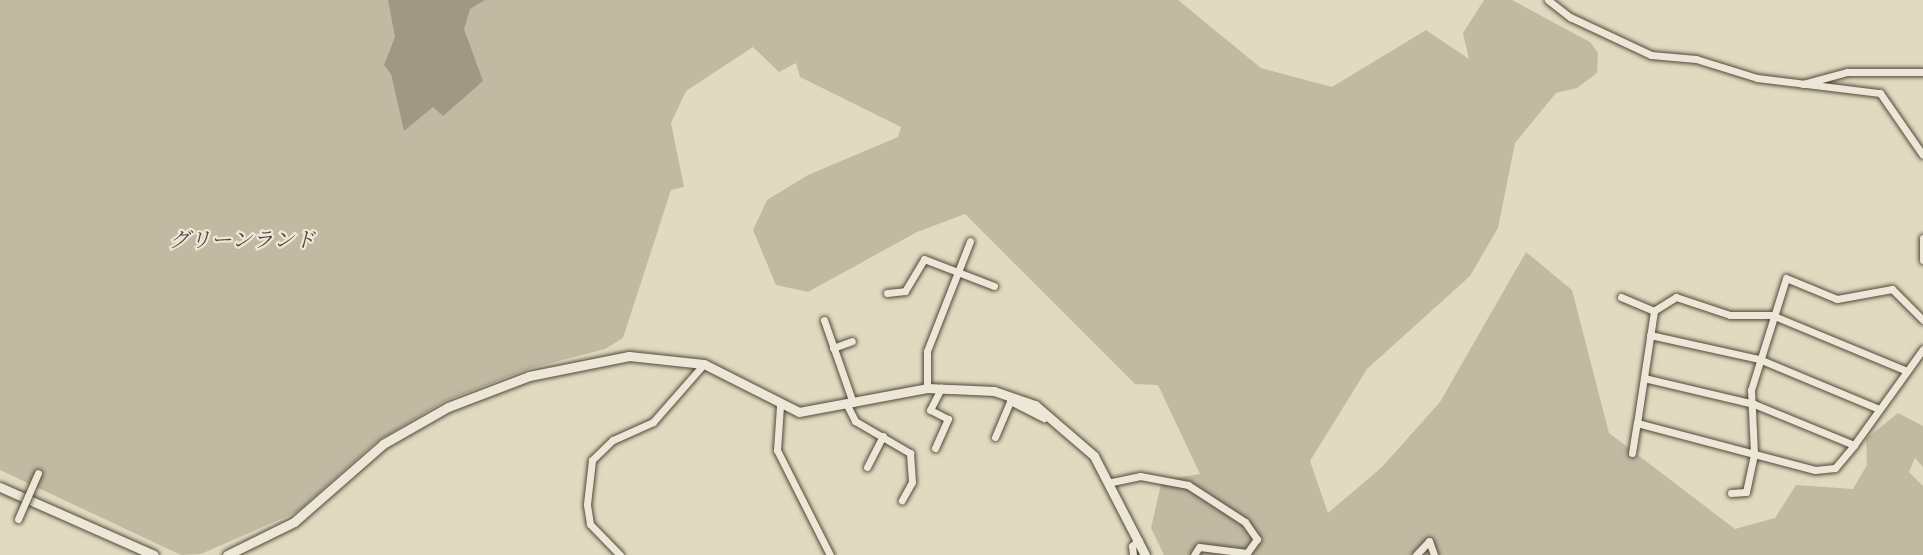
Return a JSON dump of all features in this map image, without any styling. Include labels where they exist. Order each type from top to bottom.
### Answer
[{"type":"street","points":[[1548,0],[1570,17],[1652,56],[1696,59],[1800,85],[1880,93],[1923,154]]},
{"type":"street","points":[[1800,85],[1847,72],[1923,72]]},
{"type":"street","points":[[1923,238],[1923,260]]},
{"type":"street","points":[[927,388],[927,351],[970,241]]},
{"type":"street","points":[[887,293],[905,291],[924,259],[994,286]]},
{"type":"street","points":[[1731,493],[1746,492],[1754,453],[1754,404],[1751,390],[1772,315],[1786,278],[1837,299],[1892,289],[1923,320]]},
{"type":"street","points":[[1621,297],[1654,311]]},
{"type":"street","points":[[1632,453],[1654,311],[1676,297],[1730,315],[1772,315],[1907,371]]},
{"type":"street","points":[[824,320],[855,421],[905,448],[913,460],[912,482],[902,500]]},
{"type":"street","points":[[1650,335],[1759,359],[1879,410]]},
{"type":"street","points":[[833,348],[852,341]]},
{"type":"street","points":[[1637,423],[1815,470],[1835,468],[1854,446],[1923,349]]},
{"type":"street","points":[[227,555],[294,522],[383,444],[480,394],[603,359],[658,357],[704,364],[780,405],[800,412],[927,388],[994,391],[1058,419],[1084,443],[1112,483],[1145,555]]},
{"type":"street","points":[[620,555],[590,524],[586,504],[592,460],[614,440],[653,422],[704,364]]},
{"type":"street","points":[[1644,378],[1754,404],[1854,446]]},
{"type":"street","points":[[935,448],[948,419],[930,410],[941,388]]},
{"type":"street","points":[[995,437],[1010,401],[1052,424],[1058,419]]},
{"type":"street","points":[[780,405],[777,450],[830,555]]},
{"type":"street","points":[[867,467],[883,436]]},
{"type":"street","points":[[18,519],[38,473]]},
{"type":"street","points":[[1112,483],[1140,476],[1188,485],[1245,522],[1257,539],[1247,553],[1199,547],[1194,555]]},
{"type":"street","points":[[0,487],[154,555]]},
{"type":"street","points":[[1134,555],[1132,546],[1139,540]]},
{"type":"street","points":[[1416,555],[1429,541],[1434,555]]},
{"type":"green space","name":"グリーンランド","points":[[0,0],[1178,0],[1261,68],[1332,87],[1426,30],[1469,59],[1463,33],[1484,0],[1512,0],[1590,42],[1598,53],[1597,73],[1577,88],[1556,93],[1515,143],[1498,228],[1470,276],[1367,369],[1310,461],[1328,513],[1382,467],[1440,402],[1526,252],[1572,290],[1609,433],[1735,529],[1775,518],[1796,485],[1853,489],[1867,465],[1866,439],[1898,413],[1923,426],[1923,467],[1915,458],[1909,472],[1923,486],[1923,555],[1164,555],[1151,528],[1162,480],[1200,474],[1158,385],[1135,384],[965,214],[917,232],[808,292],[776,285],[753,230],[767,200],[808,175],[898,137],[901,127],[800,77],[796,63],[779,72],[753,47],[686,91],[671,123],[684,187],[671,190],[623,338],[605,349],[528,369],[445,401],[377,441],[297,512],[201,554],[181,555],[0,470]]},
{"type":"shaded area","points":[[388,0],[485,0],[470,9],[464,29],[483,81],[443,116],[433,107],[404,131],[391,74],[384,65],[395,37]]}]
